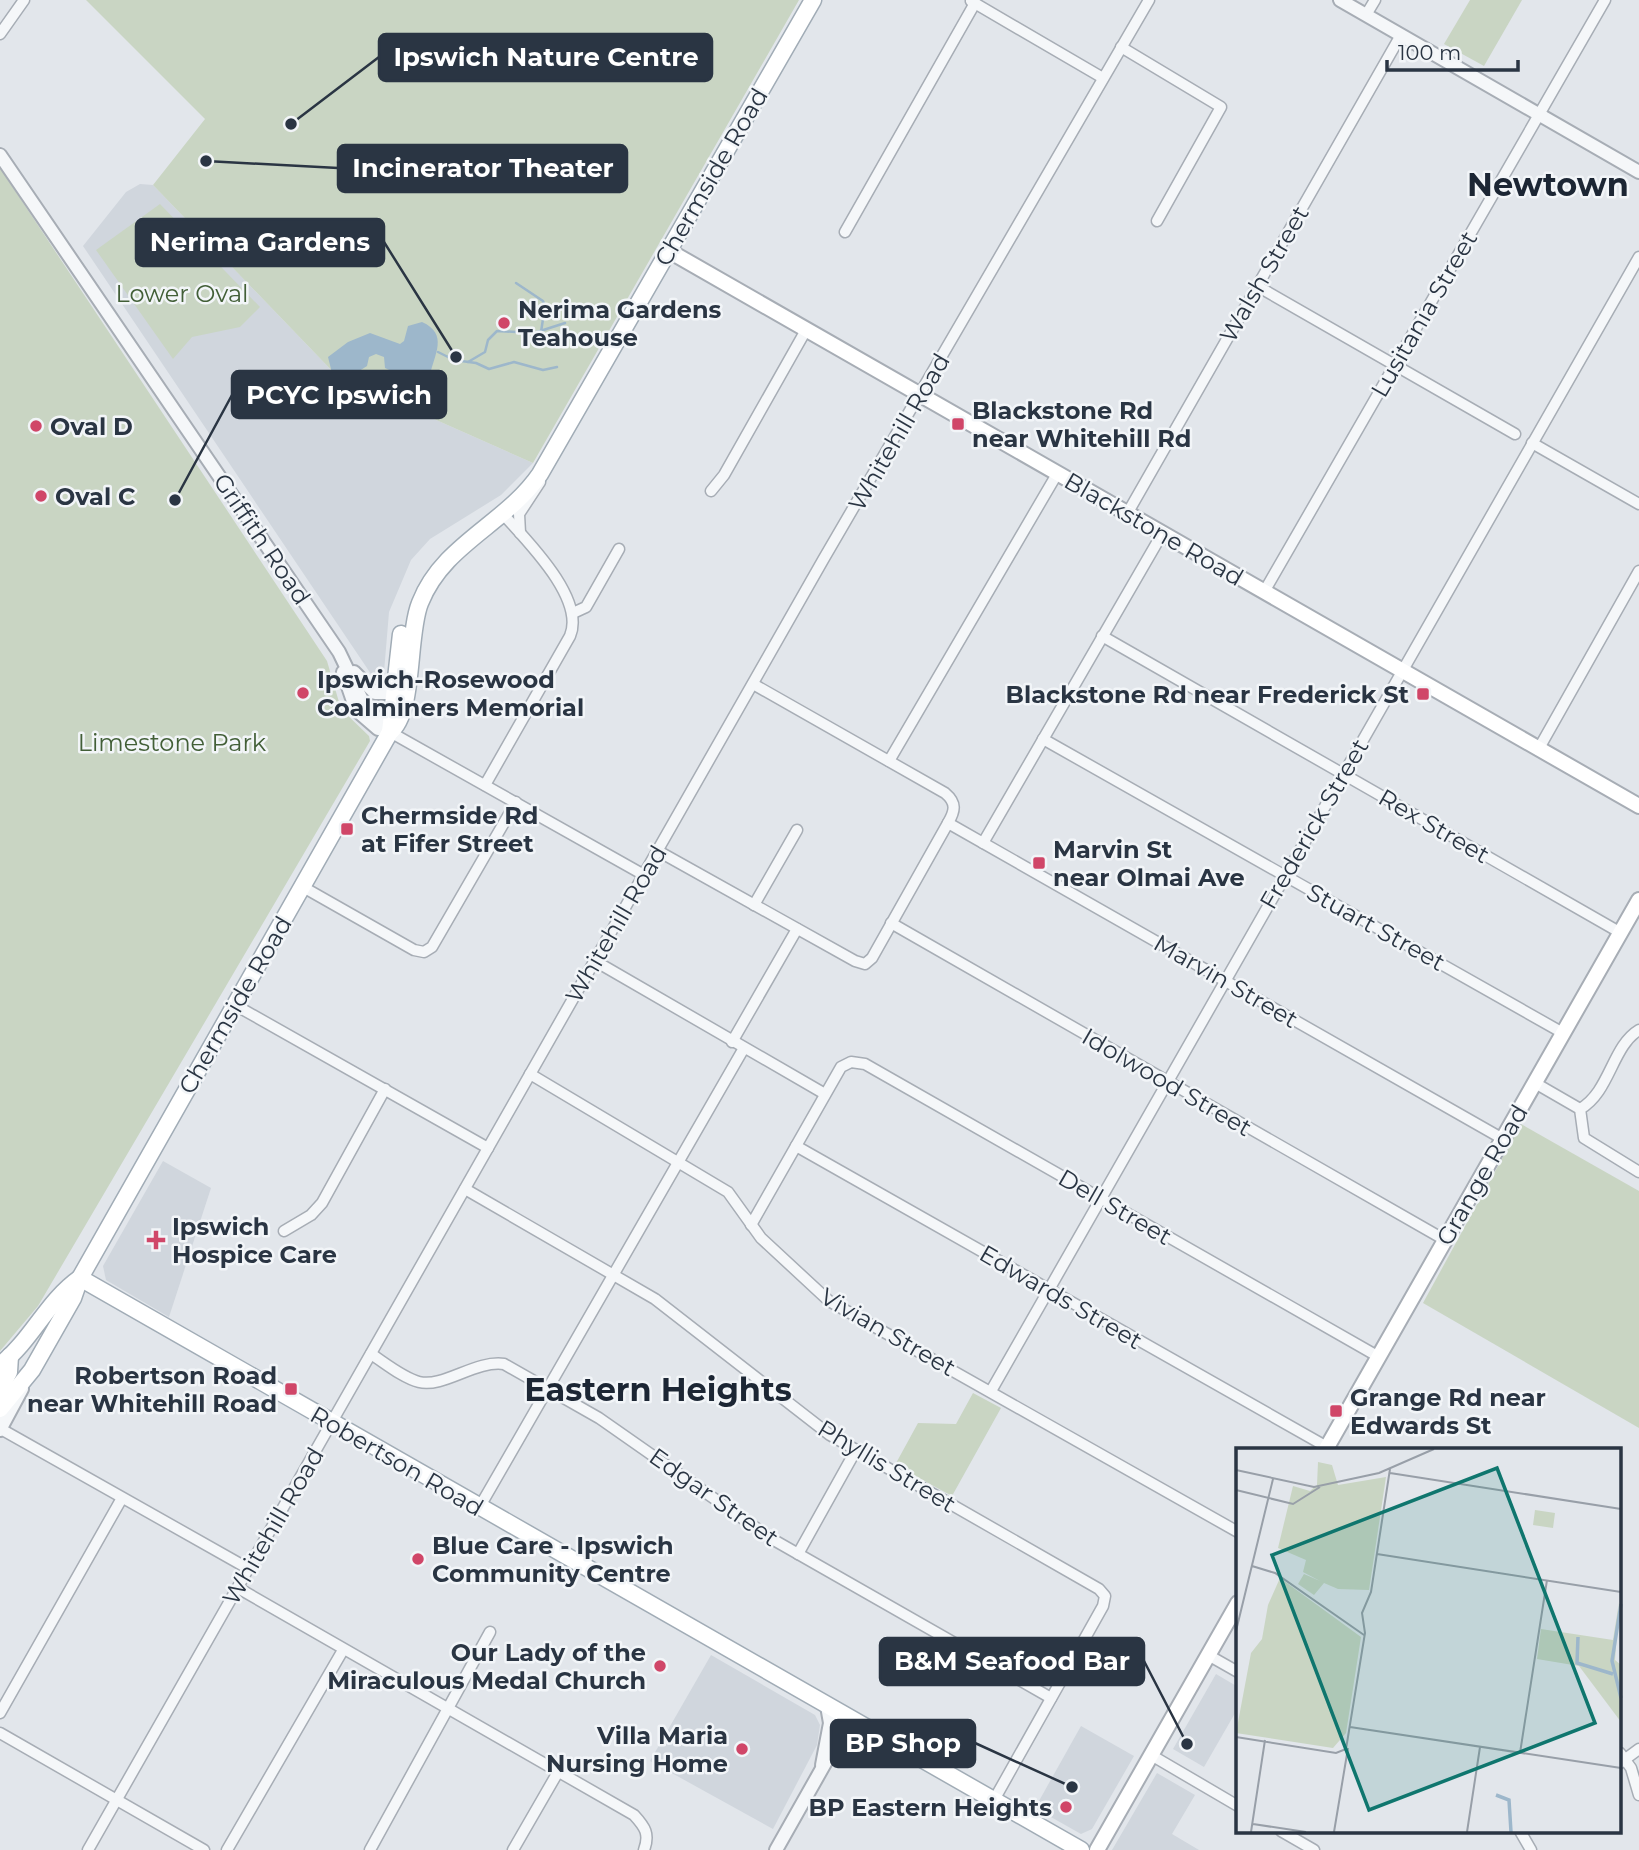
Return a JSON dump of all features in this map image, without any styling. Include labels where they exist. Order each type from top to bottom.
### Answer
[{"type":"main road","name":"Chermside Road","points":[[390,732],[402,624],[418,583],[447,547],[502,513],[524,494],[541,471],[813,0]]},
{"type":"main road","name":"Blackstone Road","points":[[669,251],[1639,806]]},
{"type":"main road","name":"Chermside Road","points":[[32,1370],[73,1298],[80,1278],[402,714],[413,623],[424,593],[446,560],[487,522]]},
{"type":"main road","name":"Grange Road","points":[[1326,1448],[1639,900]]},
{"type":"main road","name":"Chermside Road","points":[[0,1389],[9,1373],[8,1358],[28,1339],[63,1290],[80,1278]]},
{"type":"main road","name":"Robertson Road","points":[[80,1278],[331,1424],[1081,1850]]},
{"type":"main road","points":[[0,1409],[32,1370]]},
{"type":"main road","points":[[1097,1850],[1236,1606]]},
{"type":"street","points":[[0,34],[24,0]]},
{"type":"street","name":"Whitehill Road","points":[[88,1850],[753,684],[1149,0]]},
{"type":"street","points":[[1340,0],[1639,172]]},
{"type":"street","points":[[1366,15],[1375,0]]},
{"type":"street","name":"Lusitania Street","points":[[1264,592],[1605,0]]},
{"type":"street","points":[[845,232],[972,1],[1103,78]]},
{"type":"street","name":"Walsh Street","points":[[1127,514],[1401,35]]},
{"type":"street","points":[[1121,47],[1221,107],[1157,221]]},
{"type":"street","name":"Griffith Road","points":[[0,155],[334,645],[348,667],[365,706],[390,732]]},
{"type":"street","name":"Frederick Street","points":[[991,1391],[1639,257]]},
{"type":"street","points":[[1257,286],[1515,433]]},
{"type":"street","points":[[711,491],[724,475],[806,330]]},
{"type":"street","points":[[1532,443],[1639,504]]},
{"type":"street","points":[[520,534],[519,516],[538,488],[541,471]]},
{"type":"street","points":[[889,761],[1057,474]]},
{"type":"street","points":[[485,785],[570,636],[573,613],[552,574],[502,513]]},
{"type":"street","points":[[983,843],[1162,534]]},
{"type":"street","points":[[573,613],[586,607],[619,549]]},
{"type":"street","points":[[1538,750],[1639,571]]},
{"type":"street","name":"Rex Street","points":[[1102,636],[1620,933]]},
{"type":"street","name":"Griffith Road","points":[[334,645],[356,710],[374,727],[390,732],[644,875]]},
{"type":"street","points":[[348,667],[375,693],[388,693],[396,686]]},
{"type":"street","points":[[658,850],[797,929],[865,964],[872,958],[954,811],[950,797],[753,684]]},
{"type":"street","name":"Stuart Street","points":[[1043,739],[1563,1033]]},
{"type":"street","points":[[303,887],[414,950],[424,952],[432,947],[516,802]]},
{"type":"street","name":"Marvin Street","points":[[948,823],[1503,1139]]},
{"type":"street","points":[[754,905],[797,830]]},
{"type":"street","name":"Idolwood Street","points":[[891,923],[1445,1240]]},
{"type":"street","points":[[732,1042],[797,929]]},
{"type":"street","points":[[595,961],[825,1094],[751,1225]]},
{"type":"street","points":[[235,1005],[488,1148]]},
{"type":"street","points":[[1580,1109],[1597,1096],[1630,1037],[1639,1030]]},
{"type":"street","points":[[479,1508],[744,1048]]},
{"type":"street","name":"Dell Street","points":[[825,1094],[841,1067],[851,1062],[865,1064],[1379,1357]]},
{"type":"street","name":"Vivian Street","points":[[530,1074],[728,1192],[751,1225],[785,1263],[829,1301],[1236,1531]]},
{"type":"street","points":[[1535,1083],[1580,1109]]},
{"type":"street","points":[[284,1231],[311,1215],[322,1203],[385,1089]]},
{"type":"street","points":[[1580,1109],[1584,1138],[1639,1172]]},
{"type":"street","name":"Edwards Street","points":[[796,1146],[1326,1448]]},
{"type":"street","name":"Phyllis Street","points":[[465,1189],[655,1299],[830,1435],[1099,1589],[1105,1596],[1103,1606],[1051,1698]]},
{"type":"street","name":"Edgar Street","points":[[371,1354],[416,1381],[427,1383],[489,1362],[504,1364],[600,1418],[798,1554],[1051,1698]]},
{"type":"street","name":"Chermside Road","points":[[0,1430],[32,1370]]},
{"type":"street","points":[[0,1430],[249,1569]]},
{"type":"street","points":[[798,1554],[856,1450]]},
{"type":"street","points":[[0,1713],[122,1498]]},
{"type":"street","points":[[238,1588],[448,1712],[634,1815],[646,1827],[648,1840],[644,1850]]},
{"type":"street","points":[[370,1850],[490,1632]]},
{"type":"street","points":[[227,1850],[343,1650]]},
{"type":"street","points":[[1208,1655],[1236,1671]]},
{"type":"street","points":[[994,1800],[1051,1698]]},
{"type":"street","points":[[821,1772],[830,1723],[827,1706]]},
{"type":"street","points":[[776,1850],[850,1719]]},
{"type":"street","points":[[0,1733],[204,1850]]},
{"type":"street","points":[[1639,1748],[1622,1758],[1639,1795]]},
{"type":"street","points":[[1151,1755],[1236,1805]]},
{"type":"street","points":[[513,1850],[558,1772]]},
{"type":"street","points":[[1283,1832],[1314,1850]]},
{"type":"street","points":[[1525,1832],[1531,1850]]},
{"type":"shaded area","points":[[140,184],[153,185],[337,376],[533,463],[501,495],[430,539],[411,560],[389,612],[384,672],[378,677],[371,674],[83,246],[126,192]]},
{"type":"shaded area","name":"Ipswich Hospice Care","points":[[163,1161],[211,1188],[169,1317],[106,1280],[103,1266]]},
{"type":"shaded area","points":[[711,1655],[815,1715],[820,1725],[817,1745],[773,1829],[650,1761]]},
{"type":"shaded area","points":[[1216,1674],[1236,1686],[1236,1711],[1204,1767],[1173,1749]]},
{"type":"shaded area","points":[[1081,1726],[1134,1756],[1092,1829],[1081,1834],[1035,1808]]},
{"type":"shaded area","points":[[1157,1773],[1195,1795],[1172,1834],[1199,1850],[1112,1850]]},
{"type":"green space","points":[[86,0],[799,0],[533,463],[337,376],[153,185],[205,119]]},
{"type":"green space","points":[[1470,0],[1522,0],[1484,66],[1444,44]]},
{"type":"green space","name":"Limestone Park","points":[[0,168],[327,661],[341,709],[369,736],[370,741],[38,1306],[0,1351]]},
{"type":"green space","name":"Lower Oval","points":[[160,204],[260,307],[240,327],[192,337],[173,359],[96,250]]},
{"type":"green space","points":[[1521,1124],[1639,1191],[1639,1428],[1423,1303]]},
{"type":"green space","points":[[973,1393],[1001,1408],[952,1496],[895,1465],[918,1423],[956,1424]]},
{"type":"water","points":[[422,322],[430,327],[437,339],[438,346],[430,375],[402,376],[385,368],[384,357],[376,354],[369,357],[367,366],[345,380],[332,373],[328,357],[348,342],[370,333],[400,344],[404,341],[408,326]]},
{"type":"waterway","points":[[516,283],[543,301],[545,306],[541,332]]},
{"type":"waterway","points":[[468,362],[485,352],[488,340],[497,331],[534,333],[565,323]]},
{"type":"waterway","points":[[438,352],[454,360],[476,363],[489,369],[514,362],[543,370],[557,367]]},
{"type":"place","name":"Ipswich Nature Centre","points":[[291,124]]},
{"type":"place","name":"Incinerator Theater","points":[[206,161]]},
{"type":"place","name":"Nerima Gardens Teahouse","points":[[504,323]]},
{"type":"place","name":"Nerima Gardens","points":[[456,357]]},
{"type":"place","name":"Blackstone Rd near Whitehill Rd","points":[[958,424]]},
{"type":"place","name":"Oval D","points":[[36,426]]},
{"type":"place","name":"Oval C","points":[[41,496]]},
{"type":"place","name":"PCYC Ipswich","points":[[175,500]]},
{"type":"place","name":"Ipswich-Rosewood Coalminers Memorial","points":[[303,693]]},
{"type":"place","name":"Blackstone Rd near Frederick St","points":[[1423,694]]},
{"type":"place","name":"Chermside Rd at Fifer Street","points":[[347,829]]},
{"type":"place","name":"Marvin St near Olmai Ave","points":[[1039,863]]},
{"type":"place","name":"Ipswich Hospice Care","points":[[156,1240]]},
{"type":"place","name":"Robertson Road near Whitehill Road","points":[[291,1389]]},
{"type":"place","name":"Grange Rd near Edwards St","points":[[1336,1411]]},
{"type":"place","name":"Blue Care - Ipswich Community Centre","points":[[418,1559]]},
{"type":"place","name":"Our Lady of the Miraculous Medal Church","points":[[660,1666]]},
{"type":"place","name":"B&M Seafood Bar","points":[[1187,1744]]},
{"type":"place","name":"Villa Maria Nursing Home","points":[[742,1749]]},
{"type":"place","name":"BP Shop","points":[[1072,1787]]},
{"type":"place","name":"BP Eastern Heights","points":[[1066,1807]]},
{"type":"district","name":"Newtown","points":[[1548,184]]},
{"type":"district","name":"Eastern Heights","points":[[658,1389]]}]
